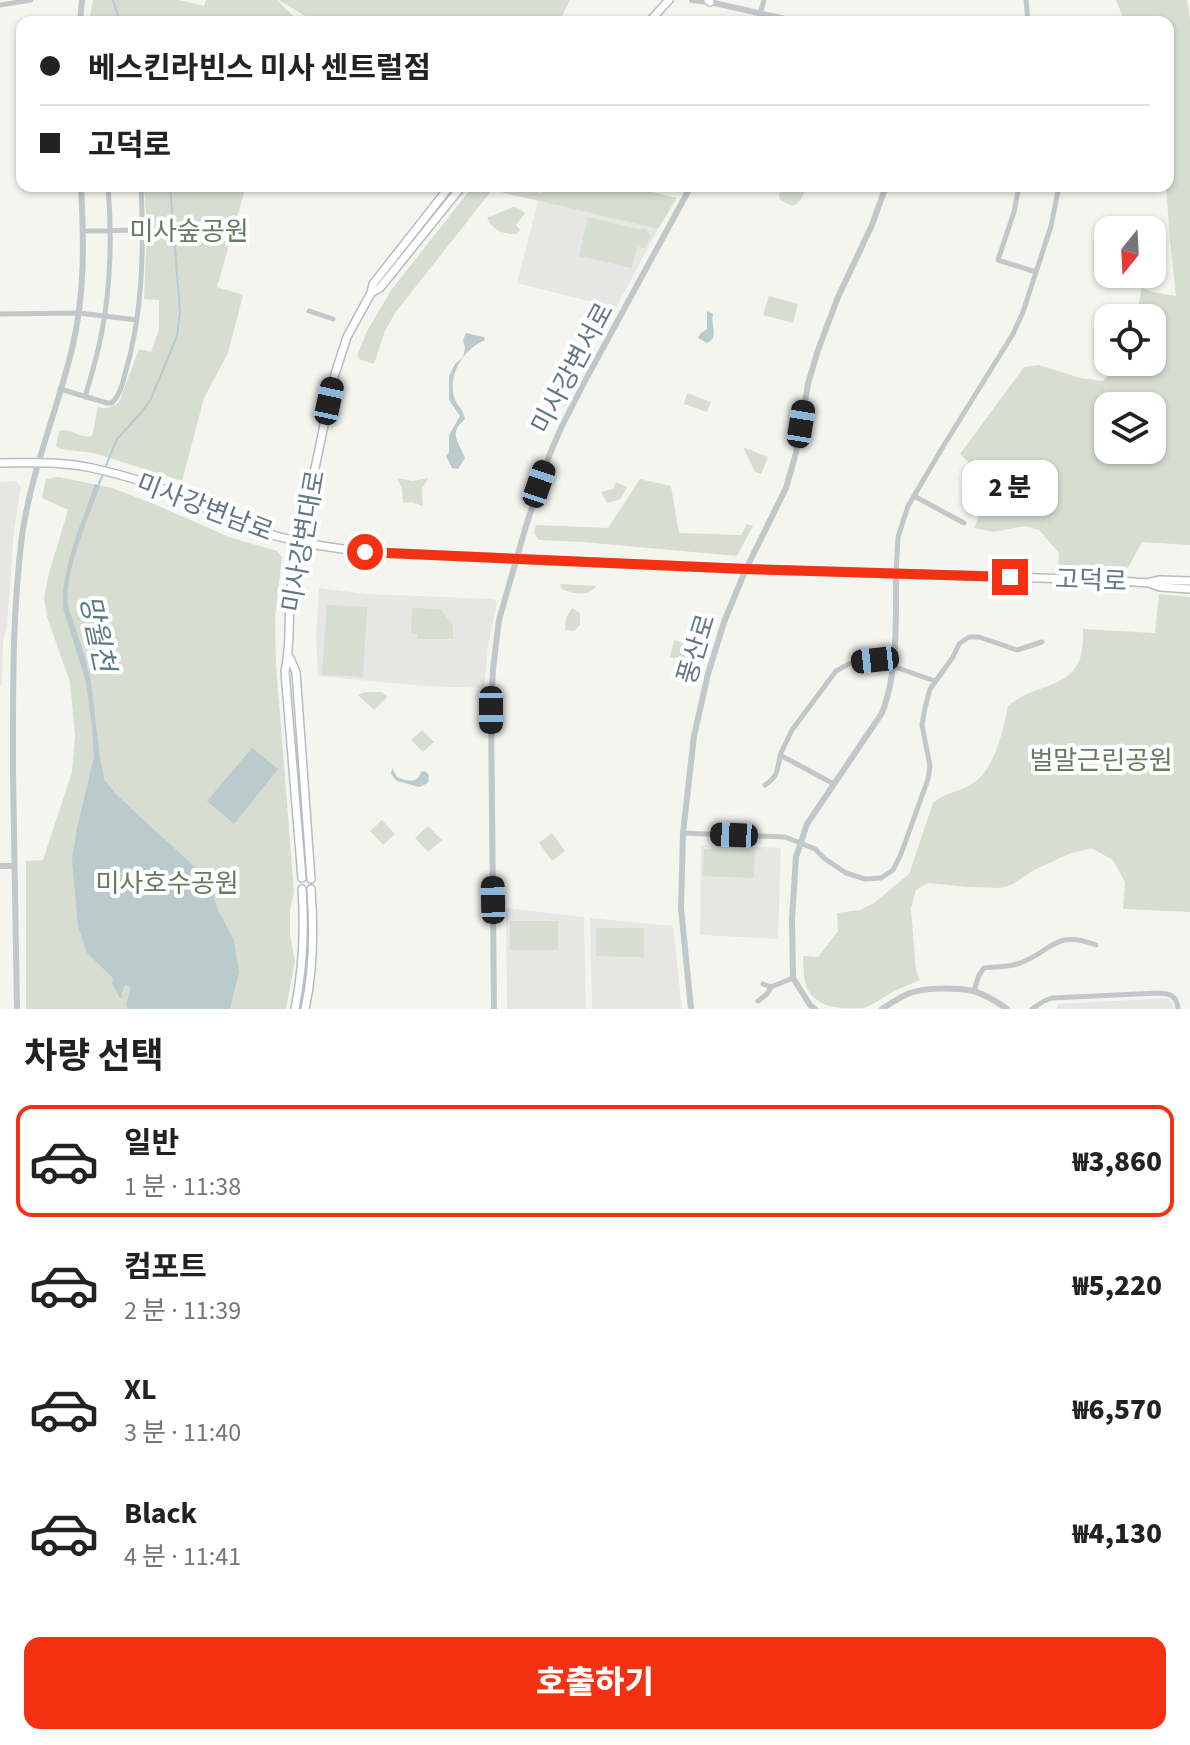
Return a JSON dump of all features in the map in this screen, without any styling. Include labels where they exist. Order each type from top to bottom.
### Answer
[{"type":"main road","points":[[654,16],[669,0]]},
{"type":"main road","name":"미사강변대로","points":[[302,878],[285,671],[289,656],[290,589],[338,361],[347,337],[373,284],[445,192]]},
{"type":"main road","name":"미사강변대로","points":[[371,293],[380,288],[457,192]]},
{"type":"main road","name":"미사강변남로","points":[[0,463],[89,467],[185,498],[246,527],[320,546],[365,552],[746,569]]},
{"type":"main road","name":"고덕로","points":[[746,569],[1149,583],[1160,580],[1190,581]]},
{"type":"main road","name":"고덕로","points":[[1149,583],[1190,589]]},
{"type":"main road","name":"미사강변대로","points":[[289,656],[296,672],[311,879]]},
{"type":"main road","points":[[295,1009],[302,971],[307,889],[314,919],[313,957],[305,1009]]},
{"type":"street","points":[[0,5],[31,0]]},
{"type":"street","points":[[692,0],[709,1],[770,16]]},
{"type":"street","points":[[760,14],[764,0]]},
{"type":"street","points":[[17,1009],[14,631],[23,533],[38,463],[72,351],[79,313],[83,231],[81,192]]},
{"type":"street","points":[[85,397],[104,316],[111,231],[108,192]]},
{"type":"street","points":[[60,389],[107,403],[116,399],[133,348],[137,320],[143,230],[141,192]]},
{"type":"street","name":"미사강변서로","points":[[494,1009],[491,696],[499,620],[539,484],[561,428],[688,192]]},
{"type":"street","name":"풍산로","points":[[691,1009],[681,908],[683,833],[694,736],[708,674],[724,622],[746,569],[786,488],[818,350],[884,192]]},
{"type":"street","points":[[1018,192],[998,260],[1036,272]]},
{"type":"street","points":[[814,1008],[793,978],[794,866],[799,843],[807,824],[882,713],[888,698],[893,666],[898,537],[906,512],[1013,334],[1056,211],[1058,192]]},
{"type":"street","points":[[83,231],[143,230]]},
{"type":"street","points":[[309,311],[333,319]]},
{"type":"street","points":[[0,314],[79,313],[137,320]]},
{"type":"street","points":[[914,496],[964,523]]},
{"type":"street","points":[[683,833],[785,837],[815,849],[846,873],[865,879],[881,878],[893,870],[901,854],[928,779],[930,766],[922,725],[930,689],[959,644],[969,637],[979,637],[1017,650],[1042,642]]},
{"type":"street","points":[[765,785],[773,781],[778,771],[780,755],[792,730],[836,671],[854,662],[875,660],[935,681]]},
{"type":"street","points":[[780,755],[834,784]]},
{"type":"street","points":[[0,866],[14,866]]},
{"type":"street","points":[[974,991],[984,968],[1017,964],[1061,940],[1074,939],[1096,945]]},
{"type":"street","points":[[758,1001],[771,987],[793,978]]},
{"type":"street","points":[[763,984],[771,987]]},
{"type":"street","points":[[882,1009],[911,993],[929,990],[974,991],[1007,1009]]},
{"type":"street","points":[[1032,1009],[1052,998],[1165,993],[1177,1000],[1178,1009]]},
{"type":"shaded area","points":[[538,201],[658,229],[616,308],[517,283]]},
{"type":"shaded area","points":[[707,311],[713,314],[714,334],[707,343],[698,338],[707,329]]},
{"type":"shaded area","points":[[466,333],[484,337],[485,340],[464,356],[453,379],[454,397],[465,419],[456,433],[465,458],[458,469],[452,468],[446,456],[449,452],[449,435],[460,416],[449,400],[449,376],[463,357]]},
{"type":"shaded area","points":[[16,481],[21,487],[14,530],[0,685],[0,482]]},
{"type":"shaded area","points":[[95,484],[100,486],[73,562],[68,606],[91,682],[104,779],[115,793],[208,879],[218,910],[234,940],[239,972],[230,1009],[128,1009],[126,1004],[131,987],[125,985],[120,998],[112,984],[113,978],[87,953],[78,926],[72,860],[94,757],[86,682],[63,608],[63,593],[73,545]]},
{"type":"shaded area","points":[[319,588],[367,594],[494,599],[497,603],[484,688],[318,676],[316,637]]},
{"type":"shaded area","points":[[252,748],[278,769],[234,824],[207,801]]},
{"type":"shaded area","points":[[392,768],[397,777],[408,780],[414,780],[425,771],[429,775],[428,783],[419,787],[397,781],[391,774]]},
{"type":"shaded area","points":[[701,845],[781,848],[778,939],[700,935]]},
{"type":"shaded area","points":[[506,908],[584,917],[586,1009],[507,1009]]},
{"type":"shaded area","points":[[590,918],[673,926],[682,1009],[592,1009]]},
{"type":"shaded area","points":[[1168,998],[1173,1009],[1057,1009],[1057,1004]]},
{"type":"green space","points":[[93,0],[179,0],[204,6],[206,0],[277,0],[293,16],[90,16]]},
{"type":"green space","points":[[279,0],[570,0],[562,16],[305,16]]},
{"type":"green space","points":[[1116,0],[1187,0],[1190,18],[1190,545],[1142,542],[1128,568],[1058,565],[1059,553],[1039,530],[1025,526],[994,532],[974,528],[992,485],[960,454],[1024,367],[1039,365],[1080,378],[1103,381],[1108,376],[1166,376],[1166,304],[1139,304],[1142,288],[1176,296],[1166,192],[1174,192],[1174,16],[1123,16]]},
{"type":"green space","name":"미사숲공원","points":[[144,192],[244,192],[217,287],[243,295],[228,353],[204,398],[182,481],[94,453],[56,446],[59,431],[92,436],[98,407],[109,408],[119,402],[139,349],[151,352],[159,330],[159,300],[144,299],[147,228]]},
{"type":"green space","points":[[468,192],[490,192],[395,313],[374,364],[359,359],[357,356],[367,331],[392,289]]},
{"type":"green space","points":[[501,192],[652,192],[677,198],[658,229]]},
{"type":"green space","points":[[781,192],[804,192],[798,203],[792,206],[780,200]]},
{"type":"green space","points":[[513,207],[525,213],[516,225],[520,230],[517,234],[508,234],[492,226],[487,218]]},
{"type":"green space","points":[[588,217],[644,229],[649,233],[651,237],[644,248],[639,247],[638,243],[632,268],[579,256]]},
{"type":"green space","points":[[769,296],[798,304],[793,323],[763,315]]},
{"type":"green space","points":[[687,393],[711,402],[707,412],[684,404]]},
{"type":"green space","points":[[743,447],[768,457],[761,474],[755,472]]},
{"type":"green space","name":"미사호수공원","points":[[59,477],[112,488],[229,537],[277,551],[282,557],[275,618],[276,664],[294,892],[290,909],[290,935],[295,961],[286,1009],[26,1009],[26,861],[43,860],[72,772],[75,736],[70,682],[47,617],[44,597],[68,510],[42,498],[46,479]]},
{"type":"green space","points":[[397,478],[413,481],[428,478],[422,489],[423,506],[403,503]]},
{"type":"green space","points":[[640,479],[671,486],[679,533],[741,535],[747,524],[753,526],[737,556],[539,540],[534,533],[536,525],[608,528]]},
{"type":"green space","points":[[616,482],[627,487],[621,499],[607,503],[601,492],[613,489]]},
{"type":"green space","points":[[560,584],[596,587],[579,594],[562,589]]},
{"type":"green space","name":"벌말근린공원","points":[[1159,594],[1190,597],[1190,912],[1123,909],[1125,882],[1113,860],[1091,848],[1069,854],[1001,888],[928,883],[916,890],[911,908],[916,971],[920,980],[863,1008],[839,1008],[824,1004],[811,995],[804,977],[803,956],[818,957],[838,931],[837,913],[860,910],[874,903],[909,874],[933,803],[972,784],[987,769],[997,749],[1008,706],[1073,671],[1081,655],[1083,629],[1155,633]]},
{"type":"green space","points":[[327,605],[367,607],[363,677],[322,675]]},
{"type":"green space","points":[[412,608],[440,609],[453,625],[453,639],[417,639],[417,634],[411,633]]},
{"type":"green space","points":[[572,608],[580,613],[580,625],[574,631],[565,630],[566,618]]},
{"type":"green space","points":[[674,640],[688,644],[684,660],[670,657]]},
{"type":"green space","points":[[382,692],[387,697],[374,710],[358,695]]},
{"type":"green space","points":[[422,730],[434,742],[423,752],[411,740]]},
{"type":"green space","points":[[382,820],[395,834],[383,845],[370,831]]},
{"type":"green space","points":[[428,826],[442,840],[428,852],[415,838]]},
{"type":"green space","points":[[552,833],[565,851],[552,861],[539,843]]},
{"type":"green space","points":[[704,849],[755,850],[754,878],[703,876]]},
{"type":"green space","points":[[510,921],[558,921],[558,950],[510,950]]},
{"type":"green space","points":[[596,928],[644,928],[644,957],[596,956]]},
{"type":"waterway","name":"망월천","points":[[113,0],[118,16]]},
{"type":"waterway","name":"망월천","points":[[105,468],[117,439],[151,399],[177,336],[180,311],[170,192]]},
{"type":"waterway","name":"망월천","points":[[98,486],[103,474]]},
{"type":"route","points":[[365,552],[1010,577]]}]
